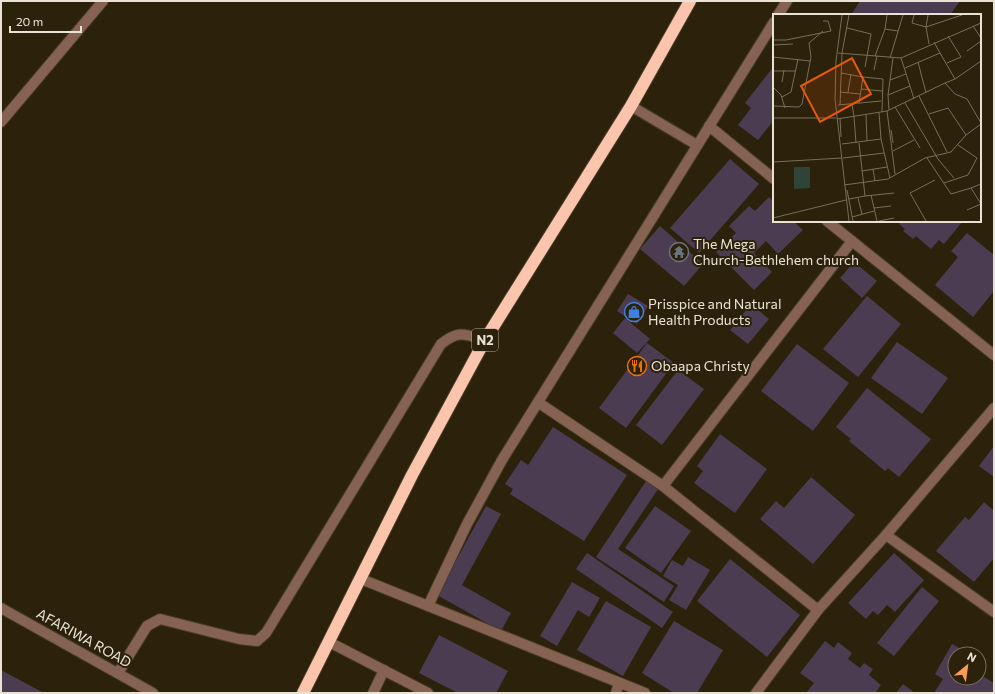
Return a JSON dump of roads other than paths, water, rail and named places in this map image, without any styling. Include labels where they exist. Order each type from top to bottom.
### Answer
[{"type":"highway","name":"N2","points":[[303,693],[412,475],[485,340],[631,106],[690,1]]},
{"type":"street","points":[[1,122],[103,1]]},
{"type":"street","points":[[779,14],[787,1]]},
{"type":"street","points":[[428,606],[467,524],[502,460],[773,24]]},
{"type":"street","points":[[631,106],[697,145]]},
{"type":"street","points":[[709,126],[773,177]]},
{"type":"street","points":[[828,222],[994,355]]},
{"type":"street","points":[[663,486],[852,241]]},
{"type":"street","points":[[118,673],[147,626],[160,619],[239,639],[257,641],[266,633],[441,344],[453,335],[461,334],[485,340]]},
{"type":"street","points":[[539,402],[663,486],[818,610]]},
{"type":"street","points":[[756,693],[818,610],[886,535],[994,408]]},
{"type":"street","points":[[886,535],[994,612]]},
{"type":"street","points":[[361,578],[617,688],[645,693]]},
{"type":"street","name":"AFARIWA ROAD","points":[[1,608],[118,673],[149,692]]},
{"type":"street","points":[[329,642],[428,693]]},
{"type":"street","points":[[373,693],[384,670]]},
{"type":"place","name":"The Mega Church-Bethlehem church","points":[[679,252]]},
{"type":"place","name":"Prisspice and Natural Health Products","points":[[634,312]]},
{"type":"place","name":"Obaapa Christy","points":[[637,366]]}]
